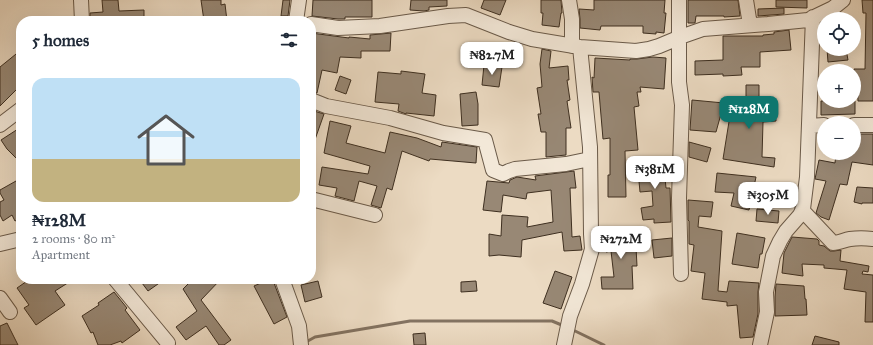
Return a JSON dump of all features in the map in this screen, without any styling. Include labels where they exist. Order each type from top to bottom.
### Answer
[{"type":"street","points":[[81,0],[82,16]]},
{"type":"street","points":[[297,16],[299,0]]},
{"type":"street","points":[[564,345],[570,316],[582,284],[592,249],[590,148],[569,0]]},
{"type":"street","points":[[678,0],[679,82],[682,106],[678,198],[681,274]]},
{"type":"street","points":[[746,0],[750,25]]},
{"type":"street","points":[[316,25],[338,28],[380,26],[448,16],[466,15],[518,36],[576,47],[636,51],[649,49],[703,29],[808,20],[833,8],[843,0]]},
{"type":"street","points":[[760,345],[767,312],[766,292],[773,256],[786,231],[800,215],[802,210],[807,177],[813,17]]},
{"type":"street","points":[[316,102],[326,106],[390,118],[443,133],[485,140],[493,170],[503,174],[515,169],[590,160]]},
{"type":"street","points":[[0,125],[16,113]]},
{"type":"street","points":[[809,126],[817,125]]},
{"type":"street","points":[[861,125],[873,125]]},
{"type":"street","points":[[316,200],[375,215]]},
{"type":"street","points":[[802,210],[834,243],[848,239],[873,238]]},
{"type":"street","points":[[0,244],[16,240]]},
{"type":"street","points":[[124,284],[168,343]]},
{"type":"street","points":[[284,284],[299,326],[301,345]]},
{"type":"street","points":[[0,298],[10,312]]},
{"type":"building","points":[[102,0],[118,0],[119,11],[144,10],[144,16],[90,16],[90,13],[103,12]]},
{"type":"building","points":[[201,0],[221,0],[221,5],[225,4],[226,16],[203,16]]},
{"type":"building","points":[[283,0],[290,0],[288,16],[281,16]]},
{"type":"building","points":[[313,0],[372,0],[372,17],[345,17],[345,19],[338,19],[312,16]]},
{"type":"building","points":[[411,0],[447,0],[447,6],[429,7],[429,10],[424,11],[410,10]]},
{"type":"building","points":[[484,0],[506,0],[500,15],[481,8]]},
{"type":"building","points":[[541,0],[561,0],[562,13],[559,27],[542,25],[543,13],[541,13]]},
{"type":"building","points":[[594,0],[665,0],[664,13],[666,13],[664,33],[643,33],[643,26],[601,26],[600,30],[580,28],[579,9],[594,10]]},
{"type":"building","points":[[688,0],[738,0],[740,16],[696,16],[695,23],[688,23]]},
{"type":"building","points":[[776,0],[807,0],[807,8],[776,7]]},
{"type":"building","points":[[862,0],[873,0],[873,101],[861,101],[861,69],[865,69],[866,13],[863,13]]},
{"type":"building","points":[[784,8],[784,14],[758,16],[758,9]]},
{"type":"building","points":[[789,30],[791,50],[760,52],[760,67],[741,67],[742,75],[695,75],[695,61],[723,60],[723,36],[763,36],[774,34],[774,32]]},
{"type":"building","points":[[391,33],[390,51],[361,51],[361,58],[340,57],[337,73],[322,70],[317,93],[316,34],[370,39],[370,35]]},
{"type":"building","points":[[542,49],[551,51],[549,68],[568,66],[569,80],[567,80],[570,100],[567,101],[571,128],[566,128],[566,155],[546,157],[546,132],[541,132],[538,114],[541,114],[537,88],[542,87],[540,64]]},
{"type":"building","points":[[16,54],[16,90],[0,106],[0,67]]},
{"type":"building","points":[[828,56],[847,56],[848,60],[828,62]]},
{"type":"building","points":[[653,57],[666,58],[664,89],[640,87],[641,92],[637,92],[639,106],[634,107],[638,150],[625,151],[626,197],[608,197],[608,175],[610,175],[610,138],[603,139],[599,92],[593,92],[592,77],[594,78],[595,58],[630,60]]},
{"type":"building","points":[[484,65],[502,67],[499,87],[482,85]]},
{"type":"building","points":[[401,71],[425,74],[422,93],[436,95],[434,116],[406,114],[398,111],[399,104],[375,102],[378,72],[401,74]]},
{"type":"building","points":[[340,76],[351,80],[346,94],[335,90]]},
{"type":"building","points":[[746,85],[759,85],[759,105],[775,104],[776,121],[763,122],[762,157],[775,158],[774,167],[723,159],[732,103],[746,105]]},
{"type":"building","points":[[476,92],[478,104],[478,125],[462,126],[460,94]]},
{"type":"building","points":[[692,100],[724,103],[716,132],[690,130]]},
{"type":"building","points":[[821,108],[855,108],[855,114],[821,115]]},
{"type":"building","points":[[316,112],[324,114],[316,137]]},
{"type":"building","points":[[330,121],[351,126],[346,143],[385,153],[390,132],[417,138],[441,147],[442,142],[477,147],[476,163],[430,159],[429,161],[402,151],[392,190],[387,188],[381,208],[371,205],[377,186],[359,181],[354,201],[335,196],[337,188],[319,185],[322,167],[368,174],[370,166],[324,153]]},
{"type":"building","points":[[16,130],[16,158],[7,149],[1,140]]},
{"type":"building","points":[[861,134],[873,134],[873,165],[852,162],[847,185],[840,184],[829,220],[816,213],[826,181],[815,179],[819,160],[835,163],[835,160],[861,160]]},
{"type":"building","points":[[689,142],[711,148],[707,162],[689,157]]},
{"type":"building","points":[[663,158],[666,188],[670,188],[671,222],[654,223],[654,219],[643,220],[641,208],[653,206],[652,191],[640,192],[637,160]]},
{"type":"building","points":[[574,171],[576,188],[570,188],[572,237],[580,236],[582,250],[564,251],[562,232],[522,240],[521,257],[499,255],[489,256],[489,234],[501,236],[502,215],[528,217],[527,227],[553,222],[551,190],[527,193],[526,199],[503,195],[501,212],[483,210],[487,181],[509,183],[510,180],[517,177],[536,180],[535,176]]},
{"type":"building","points":[[717,173],[756,177],[749,210],[731,206],[734,193],[715,192]]},
{"type":"building","points":[[16,181],[16,220],[12,215],[3,221],[0,215],[0,202],[4,200],[0,190]]},
{"type":"building","points":[[857,187],[873,188],[873,203],[862,204],[854,202]]},
{"type":"building","points":[[688,200],[713,202],[711,217],[699,216],[698,227],[722,231],[718,291],[727,292],[729,281],[759,283],[758,314],[753,337],[740,338],[737,305],[727,306],[727,302],[702,299],[705,273],[691,271],[694,245],[689,244]]},
{"type":"building","points":[[757,209],[779,211],[778,223],[756,221]]},
{"type":"building","points":[[635,231],[638,247],[636,247],[637,266],[632,266],[633,289],[602,289],[601,277],[614,277],[611,251],[606,252],[603,236]]},
{"type":"building","points":[[737,233],[765,238],[762,254],[760,254],[758,268],[732,264]]},
{"type":"building","points":[[792,237],[817,239],[819,241],[819,245],[824,246],[830,251],[841,250],[840,261],[869,266],[868,272],[863,271],[862,274],[873,275],[873,322],[865,322],[866,292],[844,289],[847,270],[824,268],[824,265],[802,264],[803,276],[782,273],[784,253]]},
{"type":"building","points":[[672,238],[672,256],[654,258],[652,240]]},
{"type":"building","points":[[555,271],[572,277],[561,309],[543,303]]},
{"type":"building","points":[[316,281],[318,281],[322,297],[305,302],[301,285],[316,284]]},
{"type":"building","points":[[476,281],[477,291],[461,292],[461,282]]},
{"type":"building","points":[[23,284],[66,284],[55,291],[65,305],[36,325],[24,308],[29,305],[17,288]]},
{"type":"building","points":[[143,284],[158,284],[148,291]]},
{"type":"building","points":[[188,284],[216,284],[201,300],[231,340],[224,345],[219,345],[206,326],[186,340],[176,327],[197,311],[183,289]]},
{"type":"building","points":[[259,284],[274,284],[287,317],[274,324],[254,286]]},
{"type":"building","points":[[776,284],[804,286],[807,315],[775,316]]},
{"type":"building","points":[[114,292],[127,308],[125,310],[140,330],[122,343],[121,341],[110,345],[98,345],[93,332],[91,333],[82,316],[99,305],[98,303]]},
{"type":"building","points":[[7,323],[18,345],[0,345],[0,326]]},
{"type":"building","points":[[425,333],[426,345],[414,345],[413,334]]},
{"type":"building","points":[[815,336],[839,342],[839,345],[812,345]]},
{"type":"waterway","points":[[306,342],[315,337],[410,321],[552,321],[564,326]]},
{"type":"waterway","points":[[571,329],[604,345]]}]
